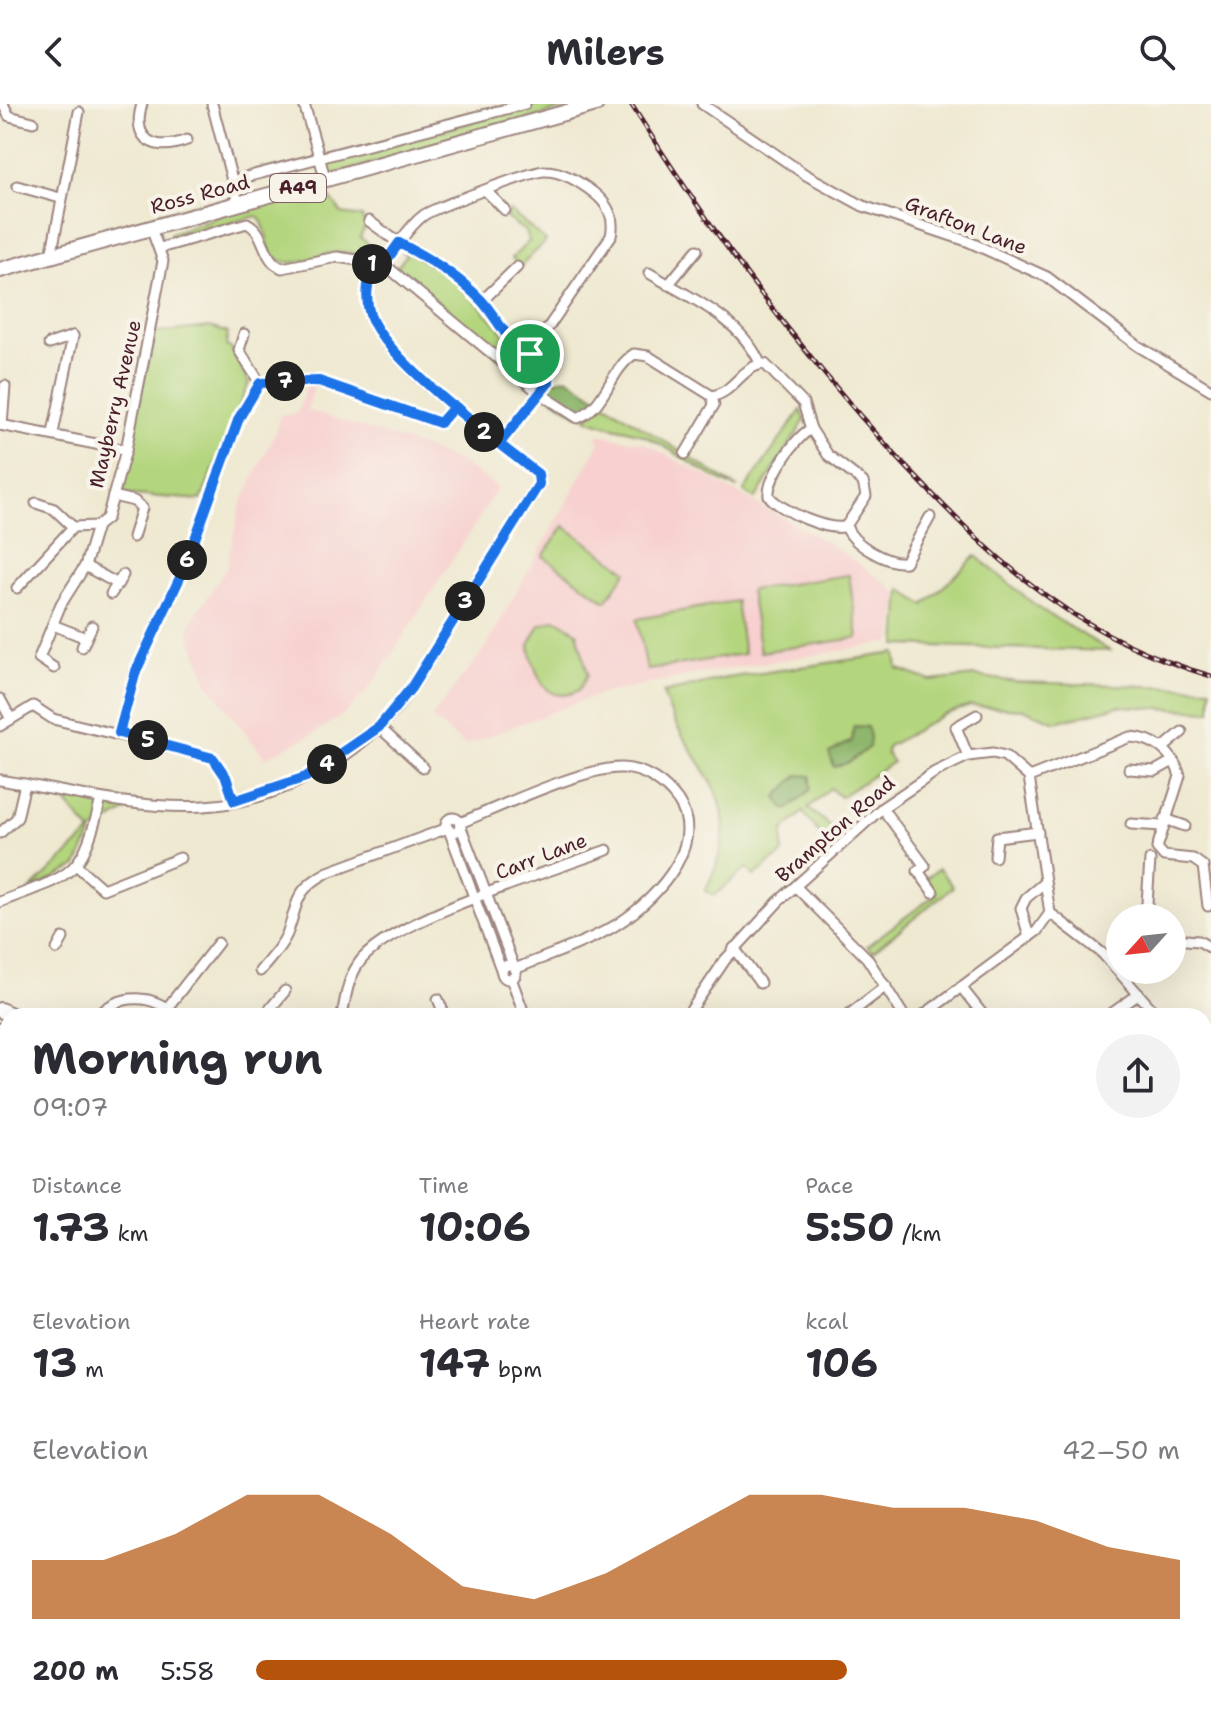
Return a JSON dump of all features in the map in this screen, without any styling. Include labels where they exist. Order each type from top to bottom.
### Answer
[{"type":"highway","name":"Ross Road","points":[[0,270],[596,104]]},
{"type":"street","points":[[3,104],[9,116],[33,122]]},
{"type":"street","points":[[142,104],[138,126],[144,137],[177,149],[187,140]]},
{"type":"street","points":[[212,104],[238,203]]},
{"type":"street","points":[[304,104],[326,181]]},
{"type":"street","name":"Ross Road","points":[[231,181],[525,104]]},
{"type":"street","name":"Grafton Lane","points":[[702,104],[806,175],[863,206],[967,241],[1047,277],[1138,346],[1211,390]]},
{"type":"street","points":[[51,256],[79,112]]},
{"type":"street","points":[[384,264],[421,216],[534,171],[561,173],[601,199],[613,219],[611,236],[530,354]]},
{"type":"street","points":[[17,186],[60,198]]},
{"type":"street","points":[[487,192],[505,210]]},
{"type":"street","points":[[369,221],[455,277],[482,301],[504,332],[550,376],[499,444]]},
{"type":"street","points":[[160,248],[247,223],[260,233],[268,258],[282,268],[337,257],[384,264],[538,392],[578,418],[597,406],[627,359],[642,353],[712,396],[714,405],[685,454]]},
{"type":"street","name":"Mayberry Avenue","points":[[54,668],[39,658],[61,604],[85,566],[97,526],[107,518],[126,450],[163,261],[151,228]]},
{"type":"street","points":[[668,285],[697,250]]},
{"type":"street","points":[[0,780],[101,799],[173,806],[234,801],[306,777],[379,727],[411,688],[539,484],[538,474],[399,357],[374,325],[367,291],[373,260]]},
{"type":"street","points":[[482,301],[517,267]]},
{"type":"street","points":[[649,273],[725,318],[753,348],[760,363],[771,366],[803,403],[811,429],[828,455],[858,477],[866,489],[866,496],[846,526],[833,529],[783,508],[769,496],[771,483],[798,437],[811,429]]},
{"type":"street","points":[[244,334],[239,350],[260,383]]},
{"type":"street","points":[[49,344],[73,336],[53,433]]},
{"type":"street","points":[[712,396],[725,392],[760,363]]},
{"type":"street","points":[[260,383],[319,381],[440,423],[455,406]]},
{"type":"street","points":[[119,733],[136,671],[184,569],[239,418],[260,383]]},
{"type":"street","points":[[5,386],[1,425],[126,450]]},
{"type":"street","points":[[113,496],[134,501],[142,508],[133,537]]},
{"type":"street","points":[[36,503],[54,509],[73,527]]},
{"type":"street","points":[[846,526],[854,540],[892,561],[905,562],[930,517]]},
{"type":"street","points":[[17,588],[73,527],[97,526]]},
{"type":"street","points":[[85,566],[120,579],[111,594]]},
{"type":"street","points":[[53,625],[84,643],[92,626]]},
{"type":"street","points":[[0,699],[11,719]]},
{"type":"street","points":[[0,726],[33,706],[53,719],[213,758],[226,777],[234,801]]},
{"type":"street","points":[[968,756],[956,727],[977,715]]},
{"type":"street","points":[[379,727],[423,767]]},
{"type":"street","points":[[1163,748],[1182,732]]},
{"type":"street","points":[[933,1008],[1044,925],[1050,913],[1029,777],[1130,737],[1145,738],[1163,748],[1173,761],[1180,784],[1163,822],[1158,852],[1164,856],[1193,859],[1203,866],[1208,906]]},
{"type":"street","name":"Brampton Road","points":[[693,1008],[734,948],[882,808],[935,772],[968,756],[993,753],[1005,756],[1029,777]]},
{"type":"street","points":[[1129,769],[1155,771],[1173,761]]},
{"type":"street","points":[[260,971],[285,939],[295,901],[310,883],[328,872],[448,829],[456,831],[460,824],[584,776],[620,768],[641,771],[656,779],[682,807],[687,837],[680,858],[664,882],[634,913],[609,929],[510,972]]},
{"type":"street","points":[[0,833],[17,818],[25,784]]},
{"type":"street","points":[[0,902],[47,884],[77,866],[89,848],[101,799]]},
{"type":"street","points":[[882,808],[925,866],[918,871],[933,892]]},
{"type":"street","points":[[1131,824],[1163,822],[1185,826]]},
{"type":"street","points":[[460,824],[487,896],[522,1008]]},
{"type":"street","points":[[448,829],[475,901],[510,972]]},
{"type":"street","points":[[995,857],[997,837],[1038,832]]},
{"type":"street","name":"Carr Lane","points":[[344,1008],[349,979],[383,939],[607,850]]},
{"type":"street","points":[[77,866],[103,889],[180,858]]},
{"type":"street","points":[[1147,904],[1150,860]]},
{"type":"street","points":[[1029,937],[1021,908],[1026,898],[1045,882]]},
{"type":"street","points":[[796,887],[861,950],[899,1008]]},
{"type":"street","points":[[1050,913],[1106,957]]},
{"type":"street","points":[[57,949],[63,938]]},
{"type":"street","points":[[1186,940],[1199,941],[1209,947]]},
{"type":"street","points":[[107,1008],[136,998],[156,1001],[167,1008],[218,943]]},
{"type":"street","points":[[734,948],[760,983]]},
{"type":"street","points":[[1132,984],[1151,1008]]},
{"type":"street","points":[[857,1008],[886,986]]},
{"type":"street","points":[[961,987],[978,1008]]},
{"type":"street","points":[[271,1008],[285,991]]},
{"type":"street","points":[[1119,1008],[1139,994]]},
{"type":"street","points":[[438,999],[442,1008]]},
{"type":"shaded area","points":[[308,382],[315,383],[307,410],[427,448],[464,464],[498,488],[373,684],[347,712],[315,733],[265,758],[209,685],[189,633],[192,620],[226,569],[240,507],[275,433],[280,415],[297,413]]},
{"type":"shaded area","points":[[596,436],[645,443],[827,542],[889,585],[897,593],[898,604],[892,642],[708,672],[600,694],[465,745],[431,718],[486,647],[600,442]]},
{"type":"green space","points":[[538,104],[581,104],[330,175],[328,162]]},
{"type":"green space","points":[[325,190],[342,214],[362,217],[366,226],[360,237],[379,253],[376,256],[332,253],[298,262],[284,262],[270,250],[264,226],[257,216],[172,238],[170,234],[235,210]]},
{"type":"green space","points":[[510,211],[546,241],[520,267],[512,258],[529,241],[526,232],[505,217]]},
{"type":"green space","points":[[401,250],[422,257],[460,284],[544,373],[545,379],[540,384],[534,384],[397,267],[406,255]]},
{"type":"green space","points":[[210,327],[228,333],[226,346],[231,348],[249,383],[201,500],[120,494],[154,333]]},
{"type":"green space","points":[[567,377],[598,398],[578,415],[545,393],[553,381]]},
{"type":"green space","points":[[603,402],[738,488],[645,436],[586,418]]},
{"type":"green space","points":[[801,410],[805,420],[755,499],[744,491]]},
{"type":"green space","points":[[564,526],[627,571],[606,601],[543,556]]},
{"type":"green space","points":[[976,556],[1040,609],[1110,651],[897,645],[901,589],[924,605]]},
{"type":"green space","points":[[849,575],[858,638],[760,652],[750,590]]},
{"type":"green space","points":[[736,601],[744,654],[647,670],[637,619]]},
{"type":"green space","points":[[556,619],[577,632],[588,674],[579,690],[567,694],[550,691],[544,685],[538,676],[529,645],[540,625]]},
{"type":"green space","points":[[896,653],[898,669],[931,681],[975,676],[1017,682],[1211,688],[1211,711],[1119,706],[1056,722],[1023,709],[970,706],[943,715],[887,747],[886,753],[893,762],[840,797],[830,788],[808,808],[846,839],[833,851],[803,812],[783,831],[783,853],[754,876],[747,868],[715,895],[705,891],[719,857],[724,829],[721,806],[713,785],[674,721],[663,693],[726,678]]},
{"type":"green space","points":[[854,726],[867,727],[869,747],[850,762],[834,767],[829,753],[852,741]]},
{"type":"green space","points":[[798,775],[811,776],[811,789],[788,810],[784,809],[777,797]]},
{"type":"green space","points":[[56,790],[139,803],[93,831],[77,866],[29,891],[91,832]]},
{"type":"green space","points":[[939,869],[953,887],[872,952],[867,946],[936,894],[926,878]]},
{"type":"railway","points":[[631,104],[691,197],[789,330],[860,416],[951,513],[1027,582],[1086,622],[1126,644],[1211,676]]},
{"type":"route","points":[[530,354],[504,332],[482,301],[427,257],[399,243],[384,264],[373,260],[367,291],[368,304],[374,325],[383,340],[399,357],[430,384],[455,406],[472,421],[499,444],[538,474],[539,484],[411,688],[379,727],[306,777],[277,790],[234,801],[226,777],[213,758],[119,733],[136,671],[184,569],[239,418],[260,383],[319,381],[440,423],[455,406],[499,444],[549,382],[549,372],[530,354]]}]
